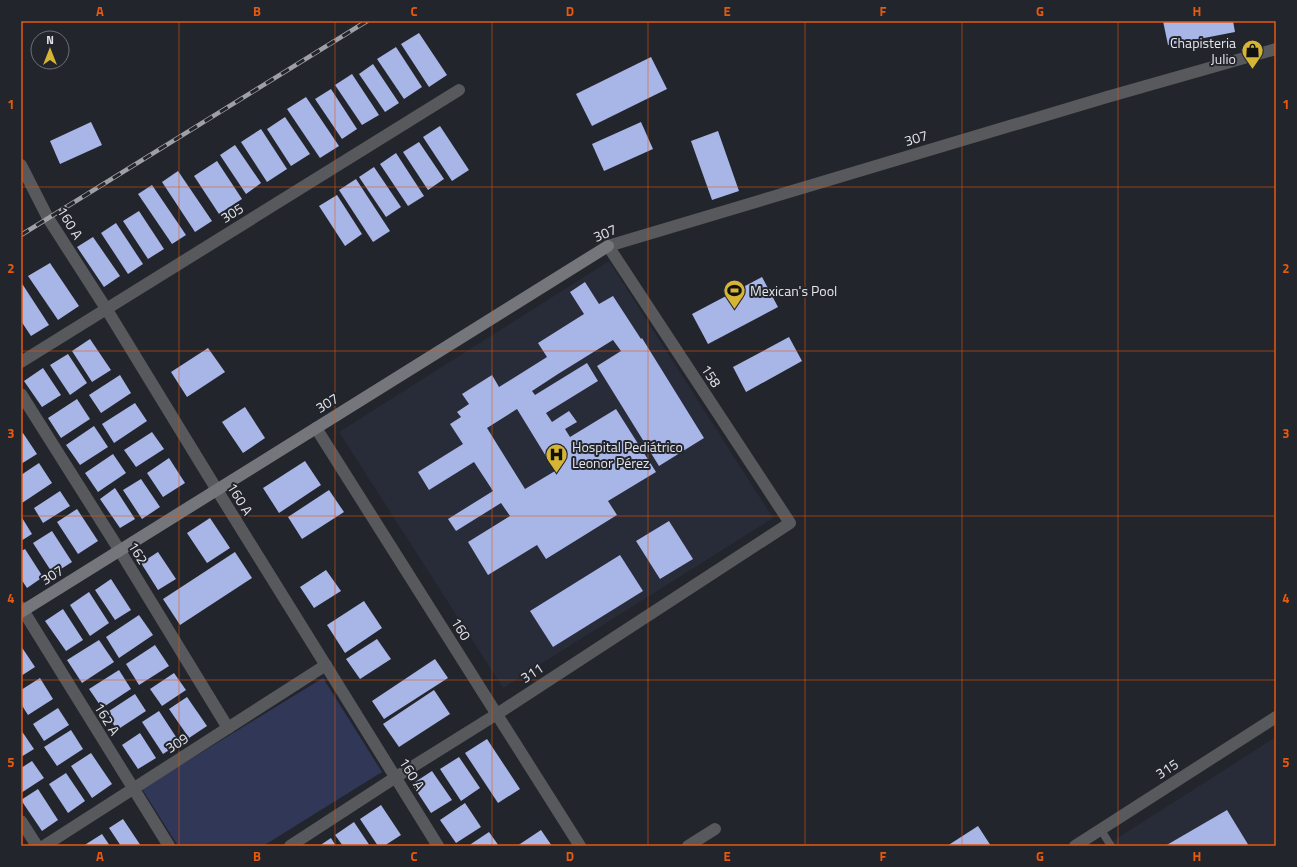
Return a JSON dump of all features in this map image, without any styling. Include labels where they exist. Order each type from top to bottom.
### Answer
[{"type":"street","name":"307","points":[[22,610],[120,551],[608,246],[1099,99],[1276,49]]},
{"type":"street","name":"305","points":[[21,362],[459,90]]},
{"type":"street","name":"160 A","points":[[21,165],[48,218],[107,310],[438,846]]},
{"type":"street","name":"158","points":[[608,246],[790,523]]},
{"type":"street","name":"162","points":[[21,394],[120,551],[228,728]]},
{"type":"street","name":"160","points":[[316,428],[580,846]]},
{"type":"street","name":"311","points":[[296,845],[396,777],[497,714],[790,523]]},
{"type":"street","name":"162 A","points":[[22,610],[169,846]]},
{"type":"street","name":"309","points":[[44,846],[326,665]]},
{"type":"street","name":"315","points":[[1075,846],[1276,717]]},
{"type":"street","points":[[21,820],[37,846]]},
{"type":"street","points":[[688,846],[715,829]]},
{"type":"lane","points":[[1101,830],[1110,846]]},
{"type":"shaded area","name":"Hospital Pediátrico Leonor Pérez","points":[[609,261],[773,518],[503,688],[339,432]]},
{"type":"shaded area","points":[[323,678],[382,772],[263,846],[178,846],[142,789]]},
{"type":"shaded area","points":[[1276,737],[1276,846],[1105,846]]},
{"type":"building","points":[[1163,21],[1233,21],[1235,32],[1168,45]]},
{"type":"building","points":[[419,33],[447,75],[429,87],[401,44]]},
{"type":"building","points":[[396,47],[422,87],[404,99],[377,59]]},
{"type":"building","points":[[651,57],[667,89],[592,126],[576,94]]},
{"type":"building","points":[[373,64],[399,103],[385,112],[359,74]]},
{"type":"building","points":[[352,74],[379,115],[362,125],[335,85]]},
{"type":"building","points":[[331,89],[357,129],[342,139],[315,99]]},
{"type":"building","points":[[306,97],[339,146],[320,158],[287,109]]},
{"type":"building","points":[[285,117],[310,154],[291,166],[267,129]]},
{"type":"building","points":[[91,122],[102,145],[60,164],[50,141]]},
{"type":"building","points":[[641,122],[653,149],[604,171],[592,144]]},
{"type":"building","points":[[440,126],[469,170],[452,181],[423,137]]},
{"type":"building","points":[[261,129],[287,169],[267,182],[241,142]]},
{"type":"building","points":[[718,131],[739,191],[712,200],[691,141]]},
{"type":"building","points":[[419,142],[444,179],[428,190],[403,152]]},
{"type":"building","points":[[235,145],[261,183],[246,194],[220,155]]},
{"type":"building","points":[[396,153],[424,196],[408,206],[380,164]]},
{"type":"building","points":[[217,161],[242,199],[219,214],[194,176]]},
{"type":"building","points":[[374,167],[401,207],[386,217],[359,177]]},
{"type":"building","points":[[178,171],[212,221],[195,232],[162,182]]},
{"type":"building","points":[[356,179],[390,231],[373,242],[339,190]]},
{"type":"building","points":[[152,185],[186,235],[172,244],[138,194]]},
{"type":"building","points":[[337,195],[362,234],[345,246],[319,206]]},
{"type":"building","points":[[139,211],[164,249],[148,259],[123,221]]},
{"type":"building","points":[[116,223],[143,264],[128,274],[101,233]]},
{"type":"building","points":[[93,237],[120,276],[104,287],[77,247]]},
{"type":"building","points":[[50,263],[79,306],[58,320],[28,276]]},
{"type":"building","name":"Mexican's Pool","points":[[762,277],[778,307],[708,344],[692,314]]},
{"type":"building","points":[[21,282],[49,325],[31,336],[21,321]]},
{"type":"building","points":[[585,282],[599,304],[613,296],[641,339],[642,338],[704,438],[659,466],[597,366],[621,351],[613,340],[558,374],[532,391],[535,395],[587,363],[598,381],[546,413],[552,422],[569,411],[577,422],[565,429],[570,437],[616,409],[656,472],[608,501],[617,515],[546,559],[537,545],[488,575],[468,542],[510,516],[501,503],[456,531],[448,519],[493,491],[474,462],[429,490],[418,472],[463,444],[450,424],[461,417],[457,412],[469,404],[462,394],[492,375],[499,387],[547,357],[538,343],[584,314],[570,292]],"holes":[[[517,409],[555,471],[525,489],[487,428]]]},
{"type":"building","points":[[789,337],[802,361],[746,392],[733,367]]},
{"type":"building","points":[[90,339],[111,370],[92,382],[72,351]]},
{"type":"building","points":[[208,348],[225,372],[187,397],[171,372]]},
{"type":"building","points":[[68,354],[87,383],[70,395],[50,365]]},
{"type":"building","points":[[43,368],[61,395],[42,407],[24,381]]},
{"type":"building","points":[[120,375],[131,393],[101,413],[89,395]]},
{"type":"building","points":[[77,399],[90,419],[61,438],[48,418]]},
{"type":"building","points":[[135,403],[147,421],[114,443],[102,424]]},
{"type":"building","points":[[245,407],[265,438],[243,453],[222,422]]},
{"type":"building","points":[[94,426],[108,447],[80,465],[66,445]]},
{"type":"building","points":[[152,432],[164,449],[136,467],[124,450]]},
{"type":"building","points":[[23,433],[37,454],[21,464],[21,435]]},
{"type":"building","points":[[113,454],[126,473],[98,492],[85,473]]},
{"type":"building","points":[[169,458],[185,483],[163,497],[147,473]]},
{"type":"building","points":[[305,461],[321,485],[279,513],[263,488]]},
{"type":"building","points":[[39,463],[52,483],[22,503],[21,475]]},
{"type":"building","points":[[141,479],[160,507],[142,519],[123,490]]},
{"type":"building","points":[[115,488],[135,519],[120,528],[100,499]]},
{"type":"building","points":[[329,490],[344,512],[302,539],[288,517]]},
{"type":"building","points":[[60,491],[70,506],[43,523],[34,508]]},
{"type":"building","points":[[77,509],[98,541],[78,554],[57,522]]},
{"type":"building","points":[[21,516],[32,534],[21,541]]},
{"type":"building","points":[[210,518],[230,548],[207,563],[187,533]]},
{"type":"building","points":[[669,521],[693,559],[660,579],[636,541]]},
{"type":"building","points":[[52,531],[72,562],[53,574],[33,543]]},
{"type":"building","points":[[25,549],[43,577],[27,588],[21,579],[21,551]]},
{"type":"building","points":[[158,552],[176,579],[158,590],[141,563]]},
{"type":"building","points":[[235,552],[252,578],[180,625],[163,599]]},
{"type":"building","points":[[620,555],[643,591],[553,647],[530,611]]},
{"type":"building","points":[[326,570],[341,591],[314,608],[300,587]]},
{"type":"building","points":[[111,579],[131,610],[115,620],[95,590]]},
{"type":"building","points":[[89,592],[109,623],[90,636],[70,605]]},
{"type":"building","points":[[364,601],[382,628],[345,653],[327,625]]},
{"type":"building","points":[[63,609],[83,640],[66,651],[45,621]]},
{"type":"building","points":[[139,615],[153,635],[119,658],[106,637]]},
{"type":"building","points":[[377,639],[391,659],[360,679],[346,659]]},
{"type":"building","points":[[99,640],[114,662],[82,683],[67,660]]},
{"type":"building","points":[[155,645],[169,666],[139,685],[126,664]]},
{"type":"building","points":[[21,646],[35,667],[21,676]]},
{"type":"building","points":[[435,659],[448,678],[384,719],[372,701]]},
{"type":"building","points":[[119,670],[131,689],[102,708],[89,689]]},
{"type":"building","points":[[174,673],[186,690],[162,706],[150,689]]},
{"type":"building","points":[[40,678],[53,699],[28,715],[21,704],[21,690]]},
{"type":"building","points":[[434,690],[450,714],[399,747],[383,724]]},
{"type":"building","points":[[135,694],[146,711],[117,730],[106,713]]},
{"type":"building","points":[[187,697],[207,726],[189,738],[169,709]]},
{"type":"building","points":[[58,708],[69,725],[44,741],[33,724]]},
{"type":"building","points":[[159,711],[180,743],[163,754],[142,722]]},
{"type":"building","points":[[21,730],[34,749],[21,757]]},
{"type":"building","points":[[71,730],[83,749],[57,766],[44,747]]},
{"type":"building","points":[[140,733],[156,758],[138,769],[122,745]]},
{"type":"building","points":[[487,739],[520,789],[498,803],[465,753]]},
{"type":"building","points":[[91,753],[112,784],[92,798],[71,766]]},
{"type":"building","points":[[459,757],[480,788],[461,801],[440,769]]},
{"type":"building","points":[[32,761],[44,778],[21,793],[21,768]]},
{"type":"building","points":[[432,771],[452,800],[431,813],[412,784]]},
{"type":"building","points":[[66,773],[85,801],[68,813],[49,784]]},
{"type":"building","points":[[38,789],[58,820],[42,831],[21,800]]},
{"type":"building","points":[[465,803],[481,827],[456,843],[440,820]]},
{"type":"building","points":[[381,805],[401,835],[384,846],[378,846],[360,819]]},
{"type":"building","points":[[1227,810],[1249,846],[1165,846]]},
{"type":"building","points":[[123,819],[141,846],[121,846],[109,828]]},
{"type":"building","points":[[354,822],[370,846],[343,846],[335,835]]},
{"type":"building","points":[[978,826],[991,846],[947,846]]},
{"type":"building","points":[[541,830],[552,846],[517,846]]},
{"type":"building","points":[[489,832],[499,846],[468,846]]},
{"type":"building","points":[[102,834],[110,846],[83,846]]},
{"type":"building","points":[[331,838],[336,846],[319,846]]},
{"type":"railway","points":[[21,235],[367,21]]},
{"type":"place","name":"Chapisteria Julio","points":[[1252,70]]},
{"type":"place","name":"Mexican's Pool","points":[[735,310]]},
{"type":"place","name":"Hospital Pediátrico Leonor Pérez","points":[[556,474]]}]
